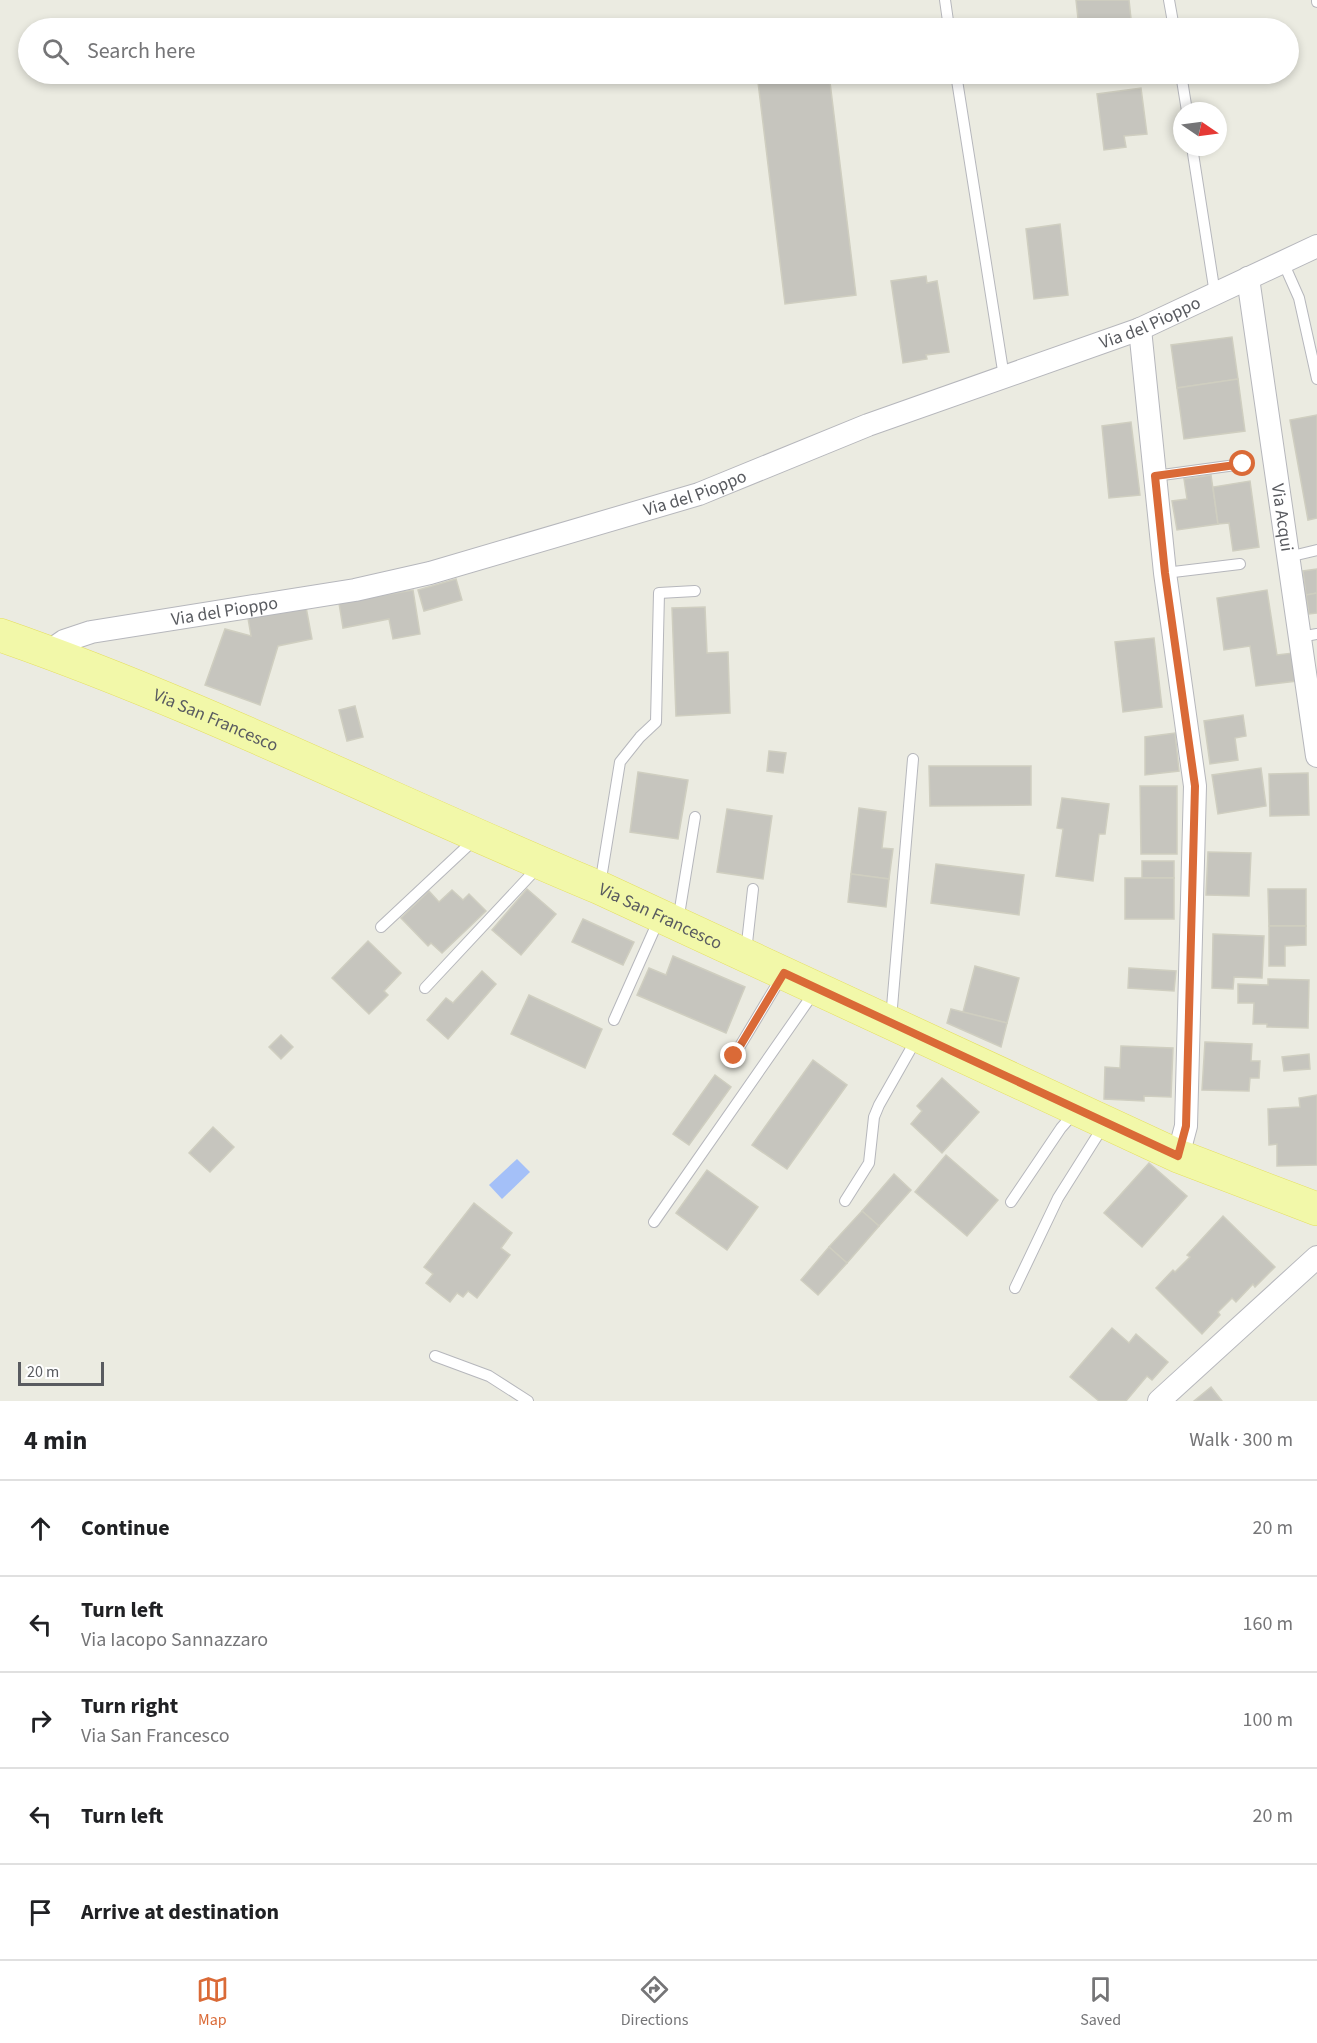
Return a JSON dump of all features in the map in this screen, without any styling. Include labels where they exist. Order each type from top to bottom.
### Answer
[{"type":"main road","name":"Via San Francesco","points":[[0,635],[48,652],[252,735],[600,888],[1178,1156],[1317,1209]]},
{"type":"street","name":"Via del Pioppo","points":[[48,652],[74,636],[92,632],[355,590],[441,570],[699,494],[868,425],[1140,329],[1317,246]]},
{"type":"street","name":"Via Acqui","points":[[1248,278],[1288,557],[1308,635],[1317,756]]},
{"type":"street","points":[[1140,329],[1165,573],[1195,786],[1186,1126],[1178,1156]]},
{"type":"street","points":[[1159,1401],[1317,1257]]},
{"type":"lane","points":[[945,0],[948,18]]},
{"type":"lane","points":[[1169,0],[1172,18]]},
{"type":"lane","points":[[958,84],[1004,377]]},
{"type":"lane","points":[[1183,84],[1186,102]]},
{"type":"lane","points":[[1193,156],[1215,294]]},
{"type":"lane","points":[[1283,262],[1299,298],[1317,379]]},
{"type":"lane","points":[[1155,476],[1243,464]]},
{"type":"lane","points":[[1288,557],[1317,550]]},
{"type":"lane","points":[[1165,573],[1240,564]]},
{"type":"lane","points":[[600,888],[620,762],[640,737],[656,722],[659,593],[695,591]]},
{"type":"lane","points":[[845,1201],[869,1162],[874,1117],[905,1029],[913,759]]},
{"type":"lane","points":[[615,1020],[669,920],[695,817]]},
{"type":"lane","points":[[381,927],[479,836]]},
{"type":"lane","points":[[425,988],[542,864]]},
{"type":"lane","points":[[745,955],[753,889]]},
{"type":"lane","points":[[734,1056],[784,973]]},
{"type":"lane","points":[[654,1222],[817,988]]},
{"type":"lane","points":[[1011,1202],[1061,1128],[1092,1116]]},
{"type":"lane","points":[[1015,1288],[1058,1198],[1092,1116]]},
{"type":"lane","points":[[435,1356],[504,1383],[528,1401]]},
{"type":"water","points":[[517,1159],[530,1172],[502,1199],[489,1185]]},
{"type":"building","points":[[1076,0],[1129,0],[1131,18],[1078,18]]},
{"type":"building","points":[[758,84],[830,84],[856,295],[785,304]]},
{"type":"building","points":[[1141,88],[1147,134],[1124,136],[1126,147],[1104,150],[1097,94]]},
{"type":"building","points":[[1060,224],[1068,295],[1034,299],[1026,229]]},
{"type":"building","points":[[926,276],[927,283],[937,281],[949,352],[926,355],[927,359],[903,363],[891,281]]},
{"type":"building","points":[[1232,337],[1238,379],[1177,388],[1171,345]]},
{"type":"building","points":[[1238,379],[1245,431],[1184,439],[1177,388]]},
{"type":"building","points":[[1317,415],[1317,518],[1308,520],[1290,420]]},
{"type":"building","points":[[1131,422],[1140,495],[1109,498],[1102,426]]},
{"type":"building","points":[[1211,475],[1218,524],[1177,530],[1172,501],[1187,499],[1184,479]]},
{"type":"building","points":[[1250,481],[1259,547],[1233,551],[1229,523],[1218,524],[1213,487]]},
{"type":"building","points":[[1317,569],[1317,593],[1306,595],[1303,571]]},
{"type":"building","points":[[456,579],[462,600],[424,611],[418,590]]},
{"type":"building","points":[[413,590],[420,634],[393,639],[389,619],[343,628],[339,603]]},
{"type":"building","points":[[1267,590],[1277,655],[1293,653],[1297,681],[1256,686],[1250,646],[1224,650],[1217,598]]},
{"type":"building","points":[[1317,593],[1317,613],[1309,614],[1306,595]]},
{"type":"building","points":[[306,607],[312,639],[278,646],[260,705],[205,685],[225,629],[251,636],[248,618]]},
{"type":"building","points":[[705,607],[707,653],[728,652],[730,713],[676,716],[672,608]]},
{"type":"building","points":[[1154,638],[1162,707],[1123,712],[1115,642]]},
{"type":"building","points":[[355,706],[363,737],[347,741],[339,710]]},
{"type":"building","points":[[1243,715],[1246,736],[1235,738],[1238,760],[1210,764],[1204,721]]},
{"type":"building","points":[[1175,733],[1179,771],[1145,775],[1145,737]]},
{"type":"building","points":[[769,751],[786,753],[783,773],[767,771]]},
{"type":"building","points":[[929,766],[1031,766],[1031,805],[930,806]]},
{"type":"building","points":[[1261,768],[1266,806],[1218,814],[1212,775]]},
{"type":"building","points":[[638,772],[688,780],[678,839],[630,832]]},
{"type":"building","points":[[1308,773],[1309,815],[1270,816],[1269,774]]},
{"type":"building","points":[[1140,786],[1177,786],[1177,854],[1141,854]]},
{"type":"building","points":[[1062,798],[1109,804],[1105,834],[1099,834],[1093,881],[1056,876],[1063,829],[1057,828]]},
{"type":"building","points":[[859,808],[886,812],[882,848],[893,849],[889,879],[851,874]]},
{"type":"building","points":[[727,809],[772,816],[763,879],[717,872]]},
{"type":"building","points":[[1208,852],[1251,853],[1249,896],[1206,895]]},
{"type":"building","points":[[1142,861],[1174,861],[1174,878],[1142,878]]},
{"type":"building","points":[[936,864],[1024,875],[1019,915],[931,903]]},
{"type":"building","points":[[851,874],[889,879],[886,907],[848,902]]},
{"type":"building","points":[[1125,878],[1174,878],[1174,919],[1125,919]]},
{"type":"building","points":[[527,889],[556,914],[521,955],[492,930]]},
{"type":"building","points":[[1268,889],[1306,889],[1306,926],[1269,926]]},
{"type":"building","points":[[452,890],[463,900],[469,894],[486,911],[442,953],[431,943],[428,946],[401,918],[429,891],[439,902]]},
{"type":"building","points":[[583,919],[634,942],[623,965],[572,942]]},
{"type":"building","points":[[1269,926],[1306,926],[1306,945],[1285,946],[1285,966],[1269,966]]},
{"type":"building","points":[[1213,934],[1264,936],[1262,978],[1234,977],[1233,989],[1212,988]]},
{"type":"building","points":[[368,941],[401,973],[384,991],[388,995],[369,1014],[332,978]]},
{"type":"building","points":[[673,956],[745,987],[726,1033],[637,995],[649,968],[666,975]]},
{"type":"building","points":[[975,966],[1019,978],[1007,1023],[963,1012]]},
{"type":"building","points":[[1129,968],[1176,971],[1174,991],[1128,988]]},
{"type":"building","points":[[482,971],[496,984],[448,1039],[427,1020],[446,998],[453,1003]]},
{"type":"building","points":[[1268,979],[1309,980],[1308,1028],[1267,1027],[1267,1024],[1253,1024],[1254,1003],[1238,1003],[1238,984],[1268,985]]},
{"type":"building","points":[[529,995],[602,1029],[585,1068],[511,1034]]},
{"type":"building","points":[[951,1009],[1007,1023],[1001,1047],[947,1023]]},
{"type":"building","points":[[281,1035],[293,1047],[281,1059],[269,1047]]},
{"type":"building","points":[[1205,1042],[1252,1044],[1251,1061],[1260,1061],[1259,1078],[1250,1078],[1249,1091],[1202,1090]]},
{"type":"building","points":[[1121,1046],[1173,1048],[1171,1097],[1144,1096],[1144,1101],[1104,1099],[1105,1067],[1120,1068]]},
{"type":"building","points":[[1309,1054],[1310,1069],[1284,1071],[1282,1057]]},
{"type":"building","points":[[813,1060],[847,1085],[787,1169],[752,1145]]},
{"type":"building","points":[[715,1075],[731,1087],[689,1145],[673,1134]]},
{"type":"building","points":[[942,1078],[979,1112],[942,1153],[911,1124],[922,1111],[917,1106]]},
{"type":"building","points":[[1317,1095],[1317,1165],[1277,1166],[1277,1144],[1269,1145],[1268,1109],[1300,1107],[1299,1098]]},
{"type":"building","points":[[213,1127],[234,1147],[210,1172],[189,1153]]},
{"type":"building","points":[[946,1155],[998,1200],[967,1236],[915,1192]]},
{"type":"building","points":[[1149,1163],[1187,1196],[1142,1247],[1104,1213]]},
{"type":"building","points":[[707,1170],[758,1207],[727,1250],[676,1213]]},
{"type":"building","points":[[894,1174],[911,1190],[879,1226],[862,1211]]},
{"type":"building","points":[[474,1203],[512,1233],[501,1248],[510,1255],[477,1298],[468,1291],[463,1297],[457,1293],[450,1302],[426,1283],[433,1274],[424,1267]]},
{"type":"building","points":[[862,1211],[879,1226],[847,1263],[829,1247]]},
{"type":"building","points":[[1223,1216],[1275,1267],[1255,1287],[1253,1284],[1236,1302],[1232,1298],[1202,1334],[1156,1288],[1173,1270],[1175,1272],[1190,1257],[1187,1255]]},
{"type":"building","points":[[829,1247],[847,1263],[818,1295],[801,1280]]},
{"type":"building","points":[[1112,1328],[1129,1343],[1136,1334],[1168,1362],[1152,1380],[1147,1376],[1126,1401],[1099,1401],[1070,1377]]},
{"type":"building","points":[[1211,1387],[1222,1401],[1194,1401]]},
{"type":"route","points":[[734,1056],[784,973],[1178,1156],[1186,1126],[1195,786],[1165,573],[1155,476],[1243,464]]}]
